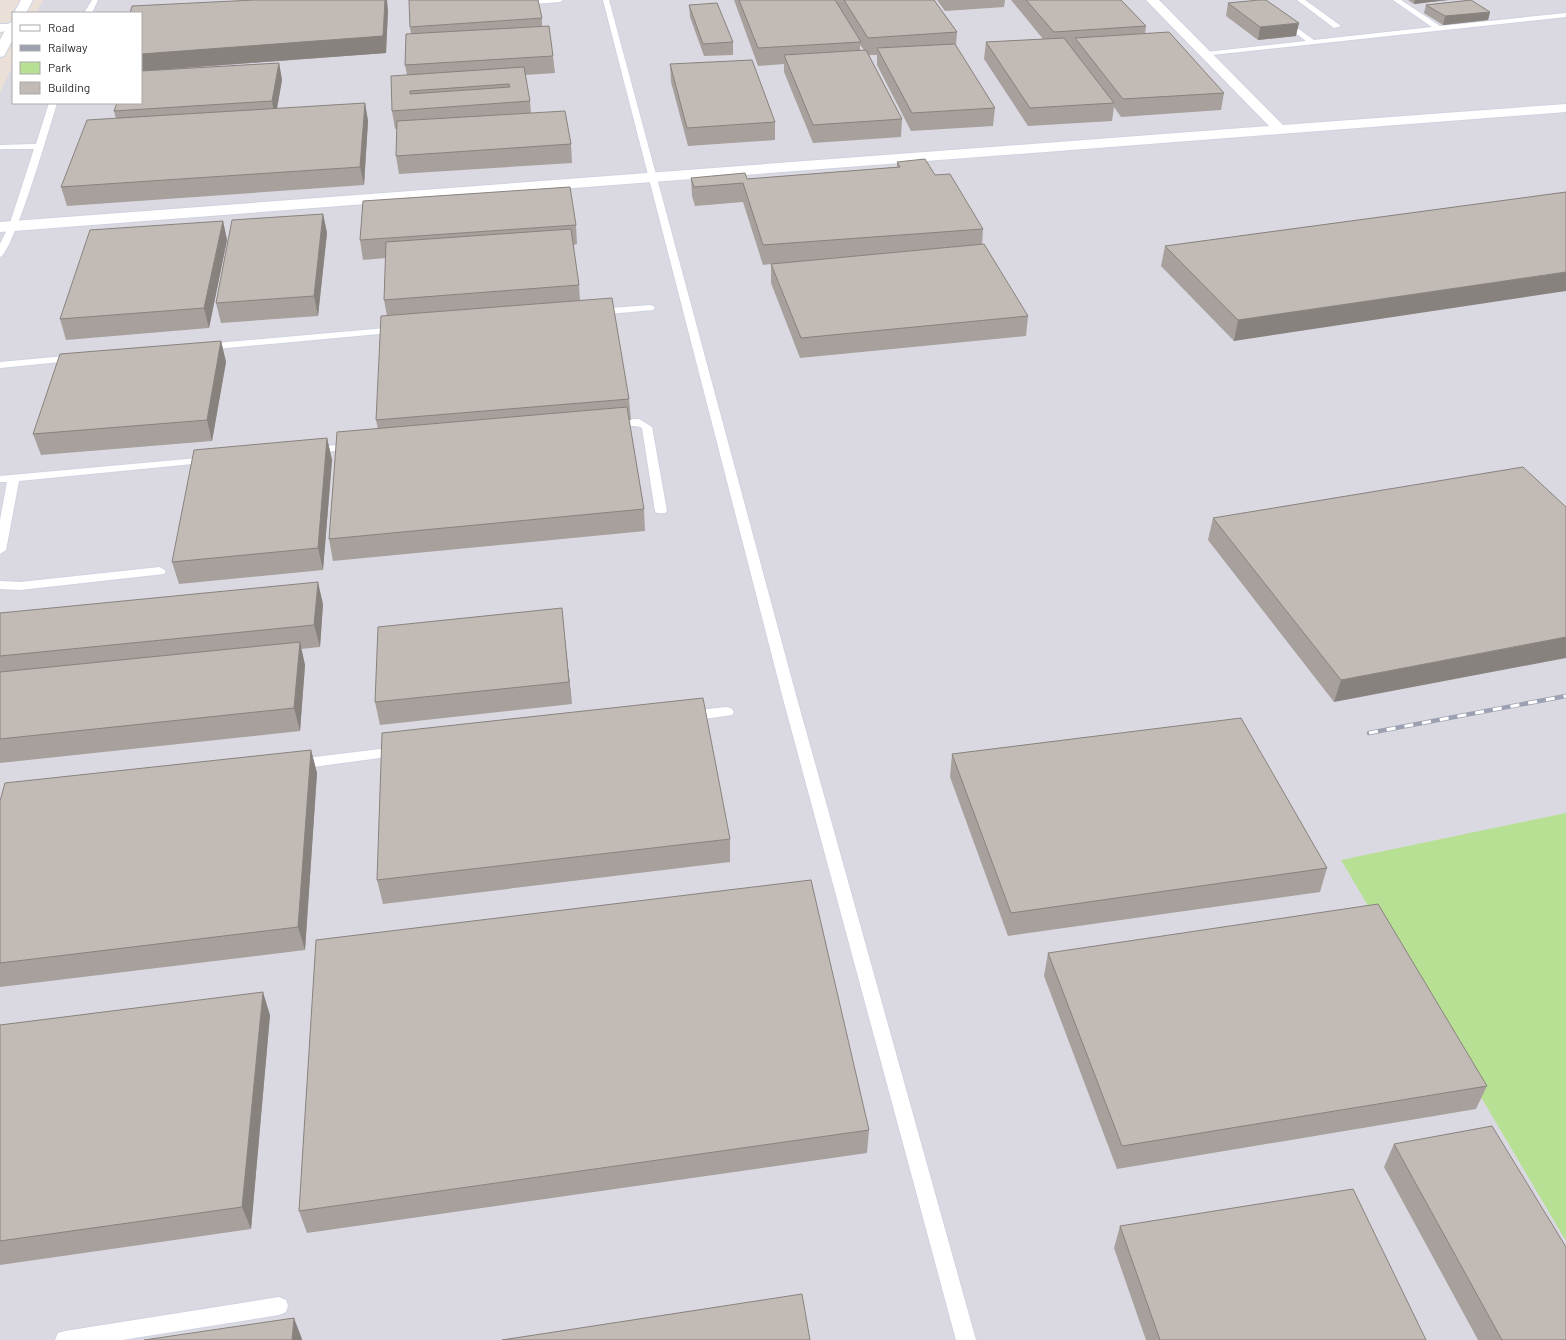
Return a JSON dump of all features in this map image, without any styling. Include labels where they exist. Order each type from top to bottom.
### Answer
[{"type":"street","points":[[21,12],[27,0]]},
{"type":"street","points":[[1152,0],[1279,129]]},
{"type":"street","points":[[0,53],[10,27]]},
{"type":"street","points":[[6,226],[1566,108]]},
{"type":"lane","points":[[89,12],[95,0]]},
{"type":"lane","points":[[514,3],[560,0]]},
{"type":"lane","points":[[606,0],[789,695],[966,1340]]},
{"type":"lane","points":[[1254,0],[1312,42]]},
{"type":"lane","points":[[1300,0],[1337,26]]},
{"type":"lane","points":[[1396,0],[1438,28]]},
{"type":"lane","points":[[1206,54],[1566,14]]},
{"type":"lane","points":[[0,254],[6,226],[38,146],[53,104]]},
{"type":"lane","points":[[0,147],[38,146]]},
{"type":"lane","points":[[586,313],[650,308]]},
{"type":"lane","points":[[198,347],[404,329]]},
{"type":"lane","points":[[0,365],[87,357]]},
{"type":"lane","points":[[600,424],[639,422],[647,427],[662,511]]},
{"type":"lane","points":[[299,452],[362,446]]},
{"type":"lane","points":[[0,479],[220,459]]},
{"type":"lane","points":[[0,550],[14,477]]},
{"type":"lane","points":[[0,585],[20,586],[160,572]]},
{"type":"lane","points":[[672,718],[727,712]]},
{"type":"lane","points":[[285,765],[411,750]]},
{"type":"lane","points":[[65,1340],[279,1306]]},
{"type":"shaded area","points":[[43,0],[1566,0],[1566,1340],[0,1340],[0,93],[12,67],[12,104],[142,104],[142,12],[37,12]]},
{"type":"green space","points":[[1566,813],[1566,1241],[1341,860]]},
{"type":"building","points":[[254,0],[385,0],[383,36],[142,54],[142,12],[130,12],[132,6]]},
{"type":"building","points":[[409,0],[538,0],[542,18],[410,27]]},
{"type":"building","points":[[739,0],[835,0],[861,42],[758,48]]},
{"type":"building","points":[[844,0],[934,0],[957,32],[868,38]]},
{"type":"building","points":[[1026,0],[1121,0],[1146,26],[1054,32]]},
{"type":"building","points":[[1266,0],[1299,23],[1260,27],[1228,3]]},
{"type":"building","points":[[1471,0],[1490,12],[1445,16],[1426,5]]},
{"type":"building","points":[[717,3],[733,42],[703,44],[689,5]]},
{"type":"building","points":[[549,26],[553,56],[405,65],[406,34]]},
{"type":"building","points":[[1169,32],[1224,93],[1123,99],[1075,38]]},
{"type":"building","points":[[1064,38],[1114,103],[1030,108],[986,42]]},
{"type":"building","points":[[955,44],[995,108],[912,113],[877,48]]},
{"type":"building","points":[[866,50],[902,119],[813,125],[784,55]]},
{"type":"building","points":[[752,60],[775,122],[687,128],[670,64]]},
{"type":"building","points":[[279,63],[272,101],[114,111],[117,104],[142,104],[142,71]]},
{"type":"building","points":[[524,67],[530,101],[392,111],[391,76]],"holes":[[[509,84],[510,87],[410,94],[410,91]]]},
{"type":"building","points":[[365,103],[360,167],[61,187],[87,120]]},
{"type":"building","points":[[565,111],[571,144],[396,156],[397,121]]},
{"type":"building","points":[[925,159],[935,175],[950,174],[983,229],[763,245],[743,183],[694,187],[691,178],[745,173],[747,179],[900,167],[897,162]]},
{"type":"building","points":[[570,187],[576,225],[360,240],[363,201]]},
{"type":"building","points":[[1566,192],[1566,272],[1238,320],[1165,246]]},
{"type":"building","points":[[323,214],[314,296],[216,303],[232,220]]},
{"type":"building","points":[[223,221],[204,308],[60,319],[90,230]]},
{"type":"building","points":[[571,229],[579,285],[384,300],[386,242]]},
{"type":"building","points":[[984,244],[1028,316],[801,338],[771,264]]},
{"type":"building","points":[[612,298],[629,399],[376,420],[381,316]]},
{"type":"building","points":[[221,341],[207,420],[33,434],[60,354]]},
{"type":"building","points":[[627,407],[644,509],[329,539],[337,432]]},
{"type":"building","points":[[327,438],[318,548],[172,562],[194,450]]},
{"type":"building","points":[[1523,467],[1566,507],[1566,637],[1341,680],[1213,518]]},
{"type":"building","points":[[318,582],[314,625],[0,656],[0,613]]},
{"type":"building","points":[[562,608],[569,682],[375,702],[378,627]]},
{"type":"building","points":[[300,642],[294,708],[0,739],[0,672]]},
{"type":"building","points":[[703,698],[730,839],[377,880],[382,733]]},
{"type":"building","points":[[1241,718],[1327,868],[1011,913],[952,754]]},
{"type":"building","points":[[311,750],[298,927],[0,963],[0,801],[5,783]]},
{"type":"building","points":[[811,880],[869,1130],[299,1211],[316,940]]},
{"type":"building","points":[[1378,904],[1487,1086],[1122,1146],[1048,953]]},
{"type":"building","points":[[263,992],[242,1207],[0,1241],[0,1025]]},
{"type":"building","points":[[1492,1126],[1566,1247],[1566,1340],[1502,1340],[1394,1144]]},
{"type":"building","points":[[1353,1189],[1426,1340],[1160,1340],[1120,1226]]},
{"type":"building","points":[[802,1294],[810,1340],[502,1340]]},
{"type":"building","points":[[294,1318],[292,1340],[144,1340]]},
{"type":"railway","points":[[1369,733],[1566,696]]}]
